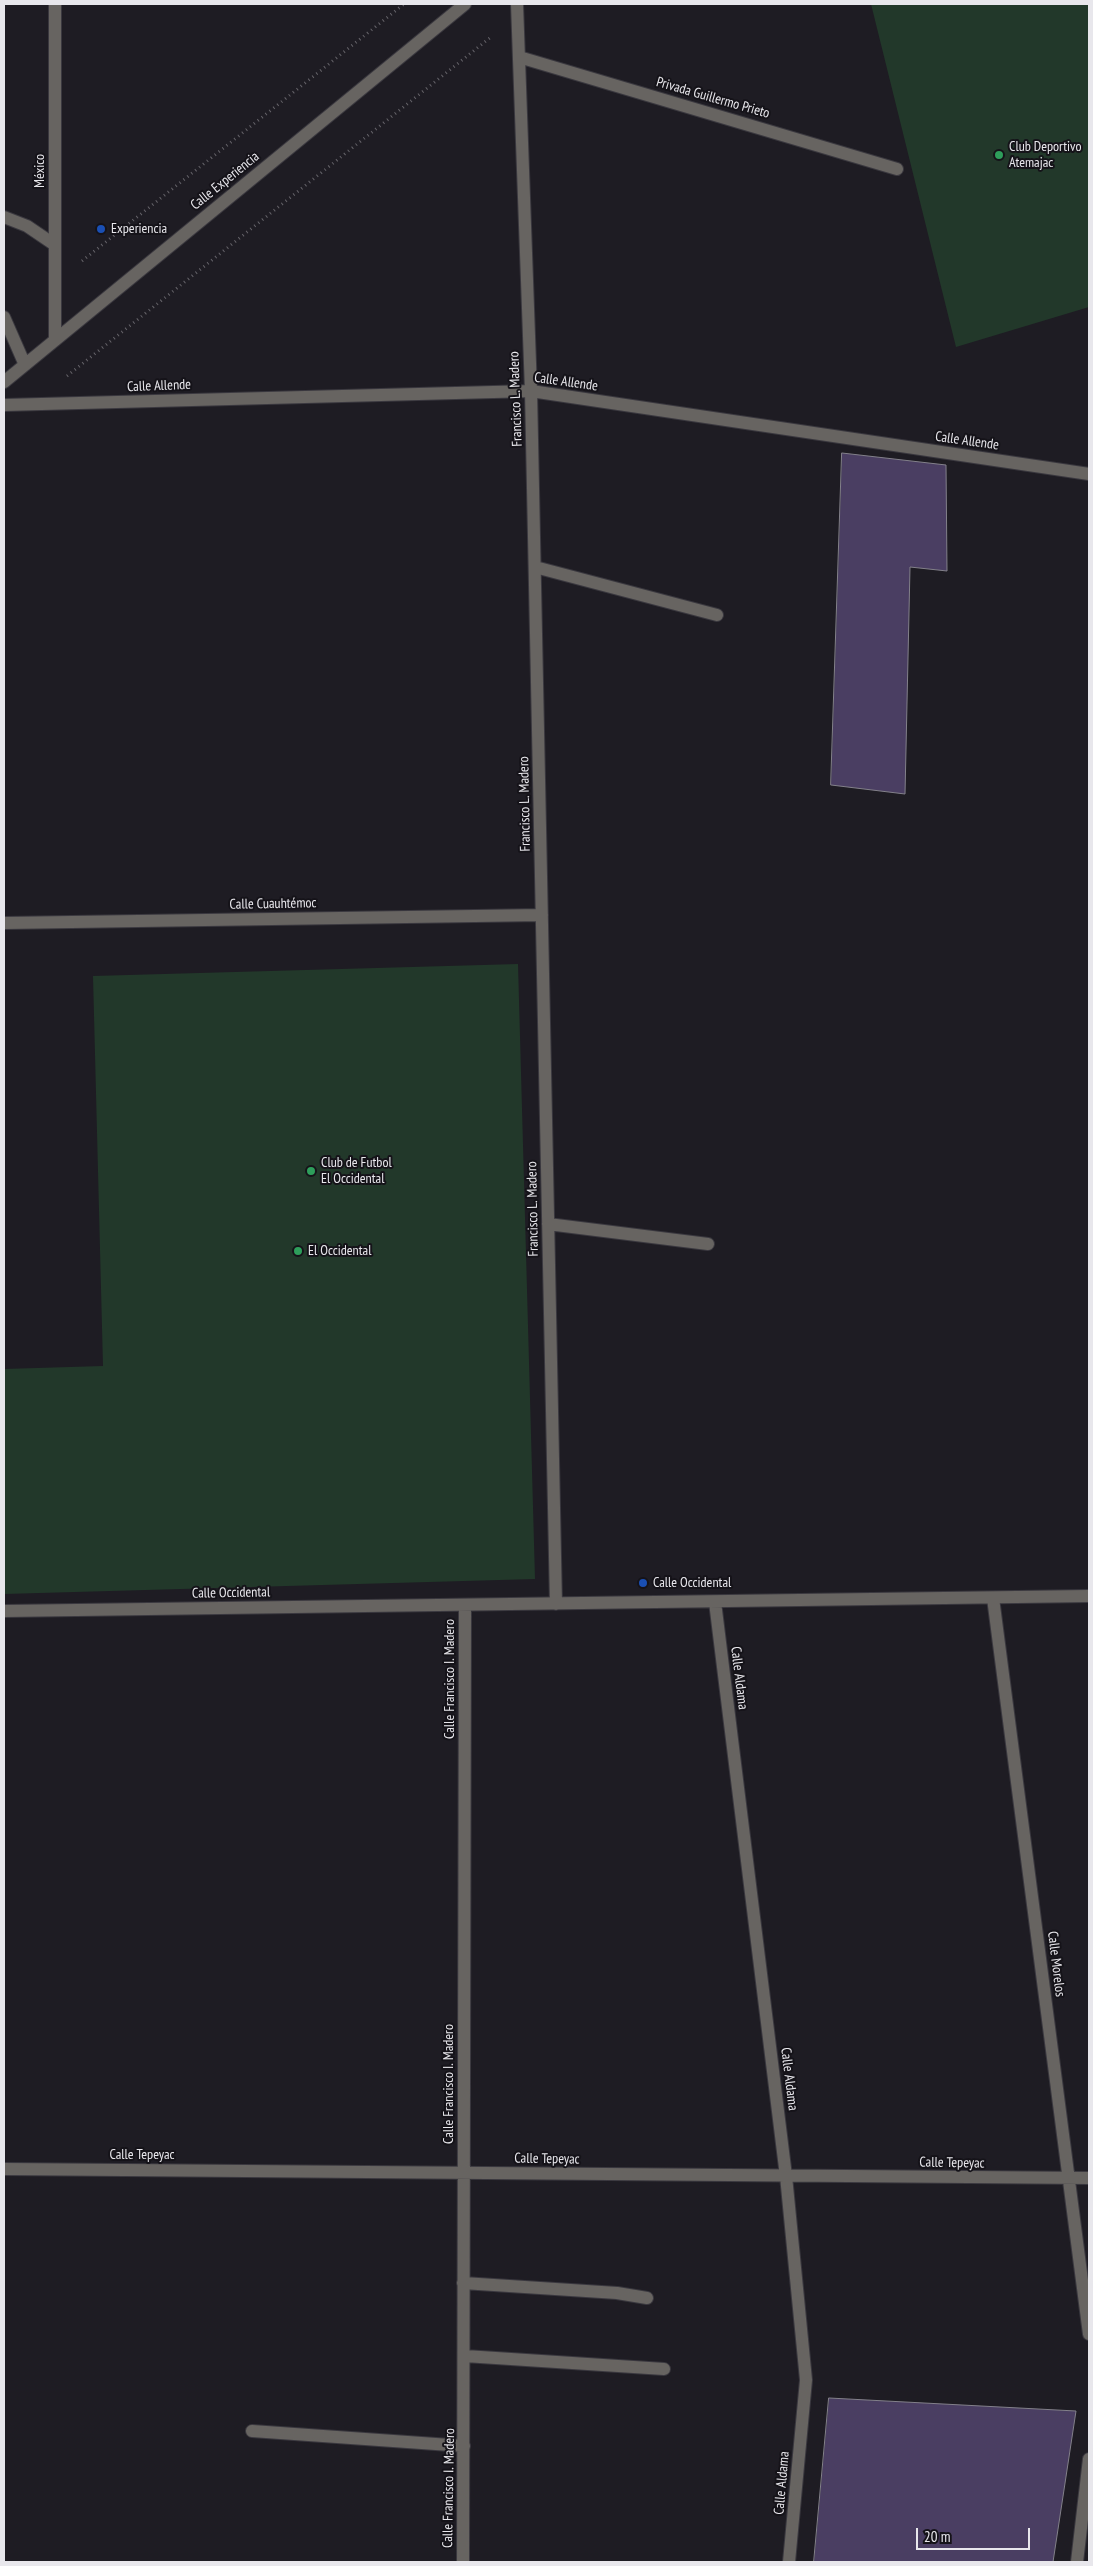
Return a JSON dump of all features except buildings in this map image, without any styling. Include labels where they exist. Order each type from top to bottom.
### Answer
[{"type":"street","name":"México","points":[[55,4],[55,339]]},
{"type":"street","name":"Calle Experiencia","points":[[4,382],[465,4]]},
{"type":"street","name":"Francisco L. Madero","points":[[517,4],[531,392],[556,1604]]},
{"type":"street","name":"Privada Guillermo Prieto","points":[[519,57],[897,168]]},
{"type":"street","points":[[4,217],[26,226],[55,245]]},
{"type":"street","points":[[4,317],[24,365]]},
{"type":"street","name":"Calle Allende","points":[[4,405],[531,392],[1089,474]]},
{"type":"street","points":[[535,566],[717,615]]},
{"type":"street","name":"Calle Cuauhtémoc","points":[[4,923],[542,915]]},
{"type":"street","points":[[548,1224],[708,1244]]},
{"type":"street","name":"Calle Occidental","points":[[4,1611],[1089,1596]]},
{"type":"street","name":"Calle Morelos","points":[[993,1598],[1089,2334]]},
{"type":"street","name":"Calle Aldama","points":[[715,1602],[786,2176],[806,2380],[789,2562]]},
{"type":"street","name":"Calle Francisco I. Madero","points":[[463,2562],[465,2356],[463,2173],[465,1605]]},
{"type":"street","name":"Calle Tepeyac","points":[[4,2169],[1089,2178]]},
{"type":"street","points":[[463,2283],[617,2293],[647,2298]]},
{"type":"street","points":[[465,2356],[664,2369]]},
{"type":"street","points":[[252,2431],[464,2446]]},
{"type":"street","points":[[1077,2562],[1089,2460]]},
{"type":"path","points":[[81,262],[404,4]]},
{"type":"path","points":[[63,379],[494,35]]},
{"type":"green space","name":"Club Deportivo Atemajac","points":[[871,4],[1089,4],[1089,307],[956,347]]},
{"type":"green space","name":"Club de Futbol El Occidental","points":[[518,964],[535,1579],[4,1594],[4,1369],[103,1366],[93,976]]},
{"type":"place","name":"Club Deportivo Atemajac","points":[[999,155]]},
{"type":"place","name":"Experiencia","points":[[101,229]]},
{"type":"place","name":"Club de Futbol El Occidental","points":[[311,1171]]},
{"type":"place","name":"El Occidental","points":[[298,1251]]},
{"type":"place","name":"Calle Occidental","points":[[643,1583]]}]
